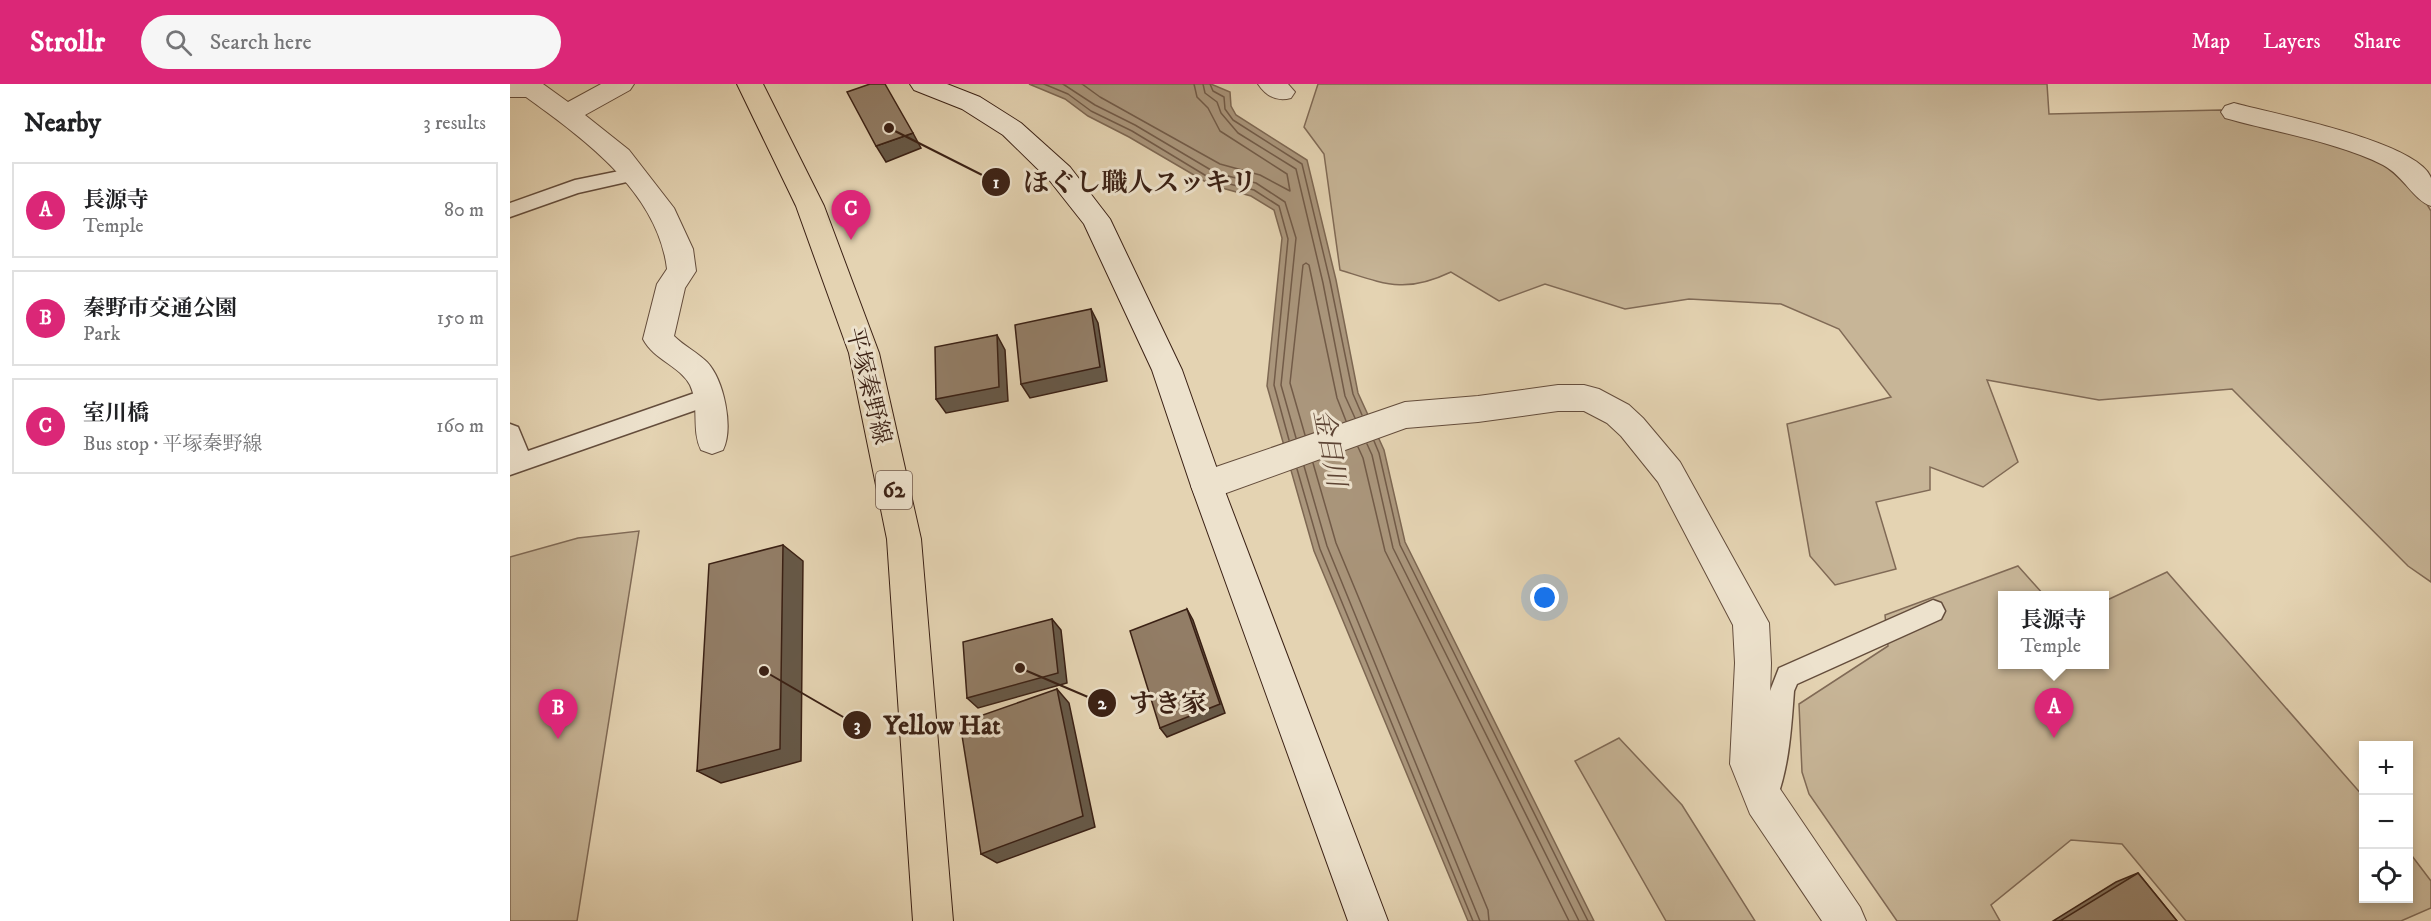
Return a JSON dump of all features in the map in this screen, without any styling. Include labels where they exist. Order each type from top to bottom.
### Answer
[{"type":"main road","name":"平塚秦野線","points":[[750,84],[810,206],[864,353],[904,539],[933,921]]},
{"type":"street","points":[[567,114],[621,84]]},
{"type":"street","points":[[923,84],[971,103],[1012,129],[1060,174],[1096,219],[1167,370],[1216,482],[1368,921]]},
{"type":"street","points":[[510,89],[531,88],[567,114],[620,158],[664,215],[679,249],[682,270],[671,284],[658,339],[666,349],[703,376],[709,397],[712,441]]},
{"type":"street","points":[[2234,112],[2359,145],[2393,159],[2411,171],[2431,196]]},
{"type":"street","points":[[1216,482],[1405,415],[1478,409],[1558,398],[1584,398],[1599,402],[1632,427],[1669,472],[1751,622],[1754,663],[1749,764],[1764,800],[1846,921]]},
{"type":"lane","points":[[510,210],[575,187],[634,174]]},
{"type":"lane","points":[[510,433],[516,464],[709,397]]},
{"type":"lane","points":[[1764,800],[1775,758],[1782,692],[1788,676],[1933,611]]},
{"type":"shaded area","points":[[1318,84],[2047,84],[2049,114],[2221,110],[2247,123],[2339,145],[2389,162],[2417,188],[2431,211],[2431,582],[2408,566],[2232,389],[2099,400],[1987,380],[2018,462],[1983,487],[1930,467],[1930,490],[1876,502],[1896,569],[1835,585],[1810,556],[1787,424],[1891,397],[1839,329],[1781,304],[1689,299],[1625,309],[1545,284],[1499,301],[1451,272],[1421,283],[1395,285],[1340,270],[1324,154],[1304,127]]},
{"type":"shaded area","points":[[639,531],[577,921],[510,921],[510,557],[578,538]]},
{"type":"shaded area","points":[[2018,566],[2040,591],[1998,591],[1998,669],[2109,669],[2109,599],[2167,572],[2359,791],[2359,903],[2413,903],[2413,857],[2431,881],[2431,908],[2401,921],[2186,921],[2122,844],[2071,840],[1991,905],[2000,921],[1897,921],[1809,794],[1802,772],[1799,704],[1888,646],[1885,615]]},
{"type":"shaded area","points":[[1619,738],[1682,805],[1755,921],[1666,921],[1575,761]]},
{"type":"water","name":"金目川","points":[[1029,84],[1211,84],[1230,92],[1231,106],[1236,115],[1307,160],[1336,280],[1358,393],[1384,450],[1405,542],[1594,921],[1468,921],[1314,551],[1267,386],[1282,238],[1274,210],[1251,196],[1211,185],[1088,116],[1065,99]]},
{"type":"building","points":[[870,84],[885,84],[913,133],[876,146],[847,92]]},
{"type":"building","points":[[1091,309],[1100,367],[1021,384],[1015,325]]},
{"type":"building","points":[[997,335],[999,387],[936,399],[935,347]]},
{"type":"building","points":[[783,545],[780,749],[697,771],[709,564]]},
{"type":"building","points":[[1187,609],[1220,704],[1160,728],[1130,631]]},
{"type":"building","points":[[1052,619],[1058,673],[967,698],[963,642]]},
{"type":"building","points":[[1057,689],[1083,816],[981,854],[960,723]]},
{"type":"building","points":[[2138,873],[2177,921],[2060,921]]},
{"type":"place","name":"ほぐし職人スッキリ","points":[[889,128]]},
{"type":"place","name":"室川橋","points":[[851,240]]},
{"type":"place","name":"すき家","points":[[1020,668]]},
{"type":"place","name":"Yellow Hat","points":[[764,671]]},
{"type":"place","name":"長源寺","points":[[2054,738]]},
{"type":"place","name":"秦野市交通公園","points":[[558,739]]}]
